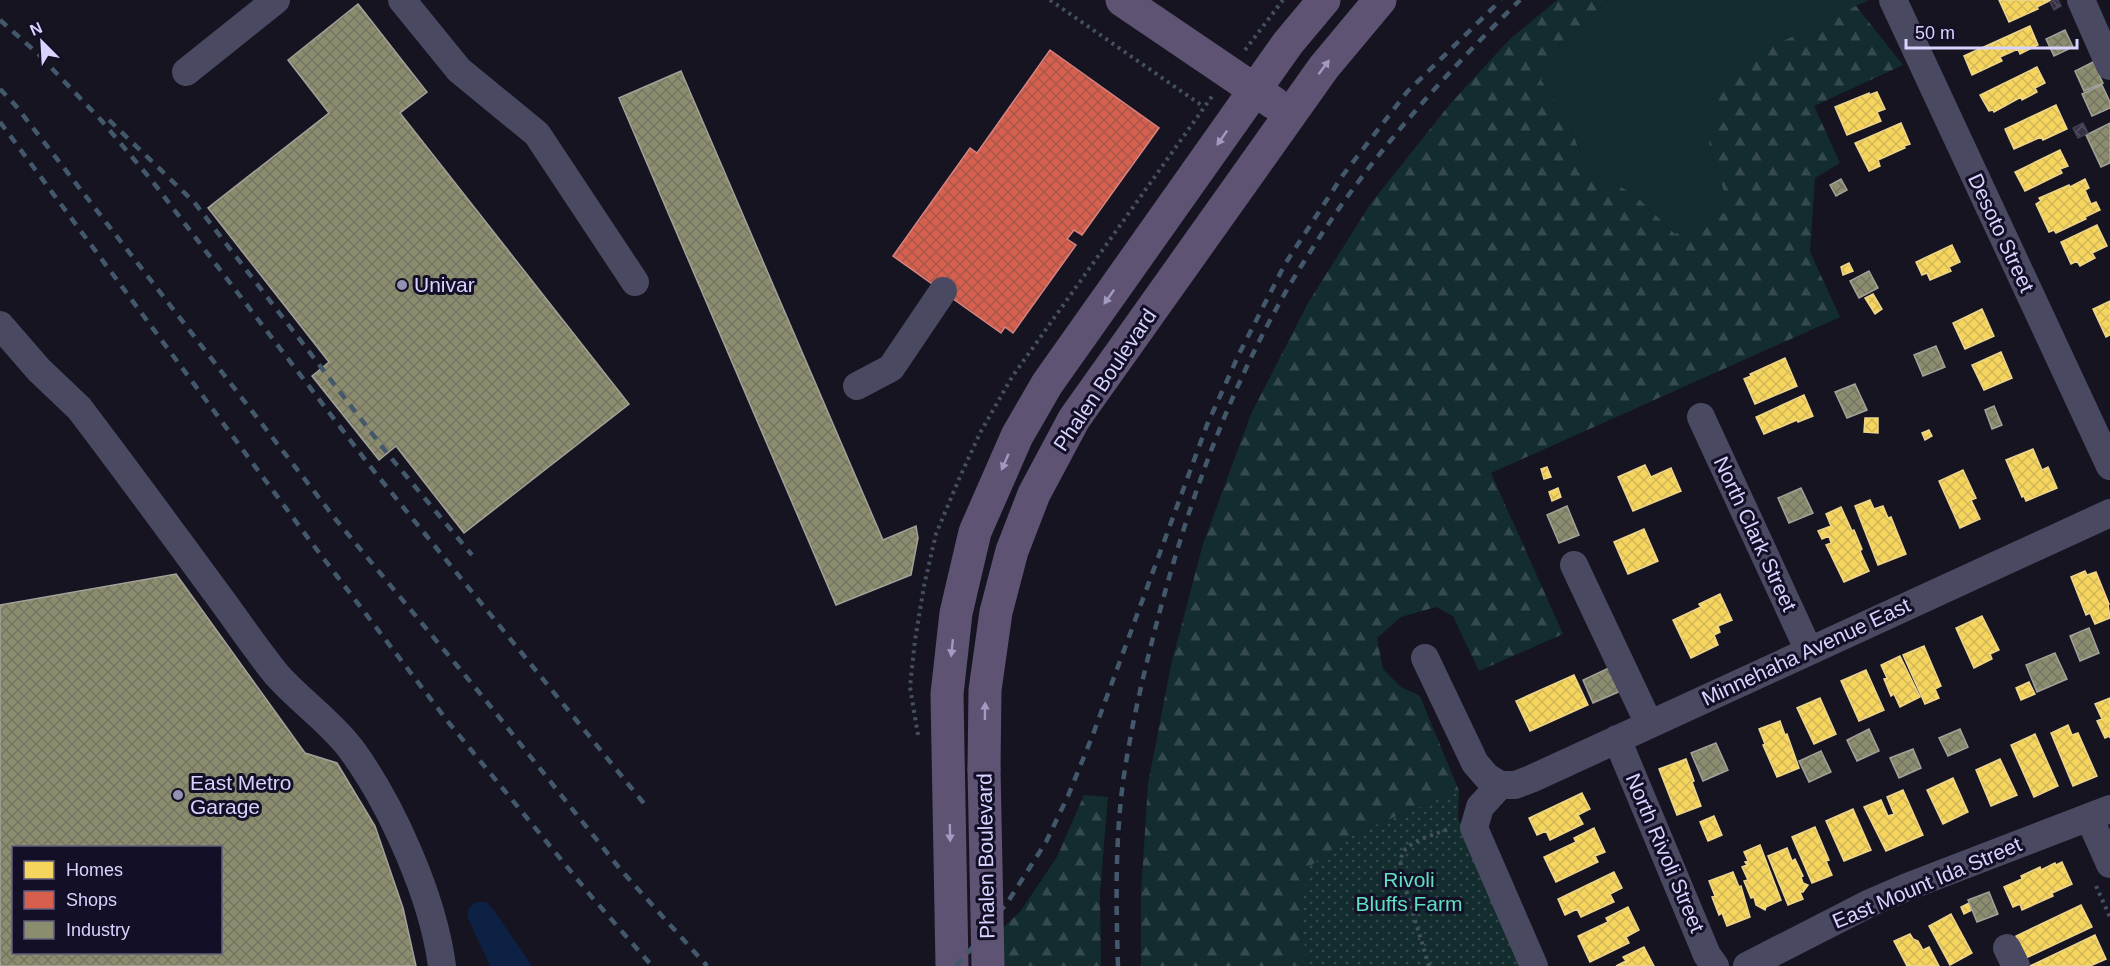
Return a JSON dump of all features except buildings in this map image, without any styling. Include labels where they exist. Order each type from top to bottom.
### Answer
[{"type":"main road","points":[[1122,0],[1290,114]]},
{"type":"main road","name":"Phalen Boulevard","points":[[952,966],[947,694],[956,613],[975,532],[1012,446],[1047,384],[1288,43],[1324,0]]},
{"type":"main road","name":"Phalen Boulevard","points":[[988,966],[984,770],[985,690],[996,612],[1012,551],[1034,494],[1074,419],[1324,67],[1380,0]]},
{"type":"street","points":[[186,72],[276,0]]},
{"type":"street","points":[[402,0],[459,70],[537,134],[635,282]]},
{"type":"street","name":"Desoto Street","points":[[1893,0],[2110,466]]},
{"type":"street","points":[[2081,0],[2110,66]]},
{"type":"street","points":[[857,386],[891,368],[944,291]]},
{"type":"street","points":[[0,325],[39,370],[79,408],[278,676],[351,749],[380,795],[405,848],[425,898],[442,966]]},
{"type":"street","name":"North Clark Street","points":[[1701,417],[1809,651]]},
{"type":"street","name":"Minnehaha Avenue East","points":[[1500,785],[1515,785],[1531,779],[2110,513]]},
{"type":"street","points":[[1574,565],[1649,724]]},
{"type":"street","points":[[1425,658],[1476,763],[1487,777],[1500,785],[1480,807],[1474,828],[1534,966]]},
{"type":"street","name":"North Rivoli Street","points":[[1617,739],[1707,955],[1715,966]]},
{"type":"street","points":[[2100,813],[2110,864]]},
{"type":"street","name":"East Mount Ida Street","points":[[1747,966],[1898,891],[2100,813]]},
{"type":"path","points":[[1050,0],[1204,107]]},
{"type":"path","points":[[1429,966],[1402,877],[1400,864],[1403,852],[1412,844],[1477,818]]},
{"type":"green space","points":[[1557,0],[1608,0],[1558,47],[1541,80],[1566,117],[1586,167],[1635,195],[1675,234],[1730,210],[1709,145],[1715,84],[1754,55],[1856,6],[1903,65],[1814,106],[1840,163],[1815,178],[1810,252],[1840,317],[1491,473],[1563,634],[1479,671],[1453,616],[1436,607],[1401,617],[1377,638],[1383,669],[1401,687],[1420,696],[1459,791],[1351,835],[1300,928],[1310,966],[1141,966],[1141,893],[1148,784],[1171,665],[1203,544],[1251,414],[1308,303],[1371,203],[1450,104],[1510,39]]},
{"type":"green space","points":[[1608,0],[1868,1],[1856,6],[1709,145],[1731,210],[1675,234],[1635,195],[1586,167],[1566,117],[1541,80],[1558,47]]},
{"type":"green space","name":"Rivoli Bluffs Farm","points":[[1459,791],[1458,818],[1523,966],[1310,966],[1300,928],[1308,868],[1351,835]]},
{"type":"green space","points":[[1084,795],[1108,797],[1100,893],[1101,966],[999,966],[999,931],[1020,912],[1057,857]]},
{"type":"water","points":[[476,902],[486,902],[493,909],[532,966],[490,966],[467,916],[469,908]]},
{"type":"railway","points":[[956,966],[1009,900],[1046,842],[1068,796],[1207,425],[1239,354],[1285,264],[1343,175],[1407,92],[1501,0]]},
{"type":"railway","points":[[1118,966],[1117,851],[1123,782],[1130,740],[1138,699],[1171,570],[1220,427],[1262,336],[1286,292],[1334,215],[1409,118],[1520,0]]},
{"type":"railway","points":[[0,20],[46,61]]},
{"type":"railway","points":[[40,56],[101,120],[153,182],[373,470],[646,806]]},
{"type":"railway","points":[[0,89],[16,106],[337,521],[483,697],[620,869],[707,966]]},
{"type":"railway","points":[[109,120],[194,202],[387,453],[472,555]]},
{"type":"railway","points":[[0,122],[311,542],[449,723],[591,896],[652,966]]},
{"type":"place","name":"Univar","points":[[402,285]]},
{"type":"place","name":"East Metro Garage","points":[[178,795]]}]
